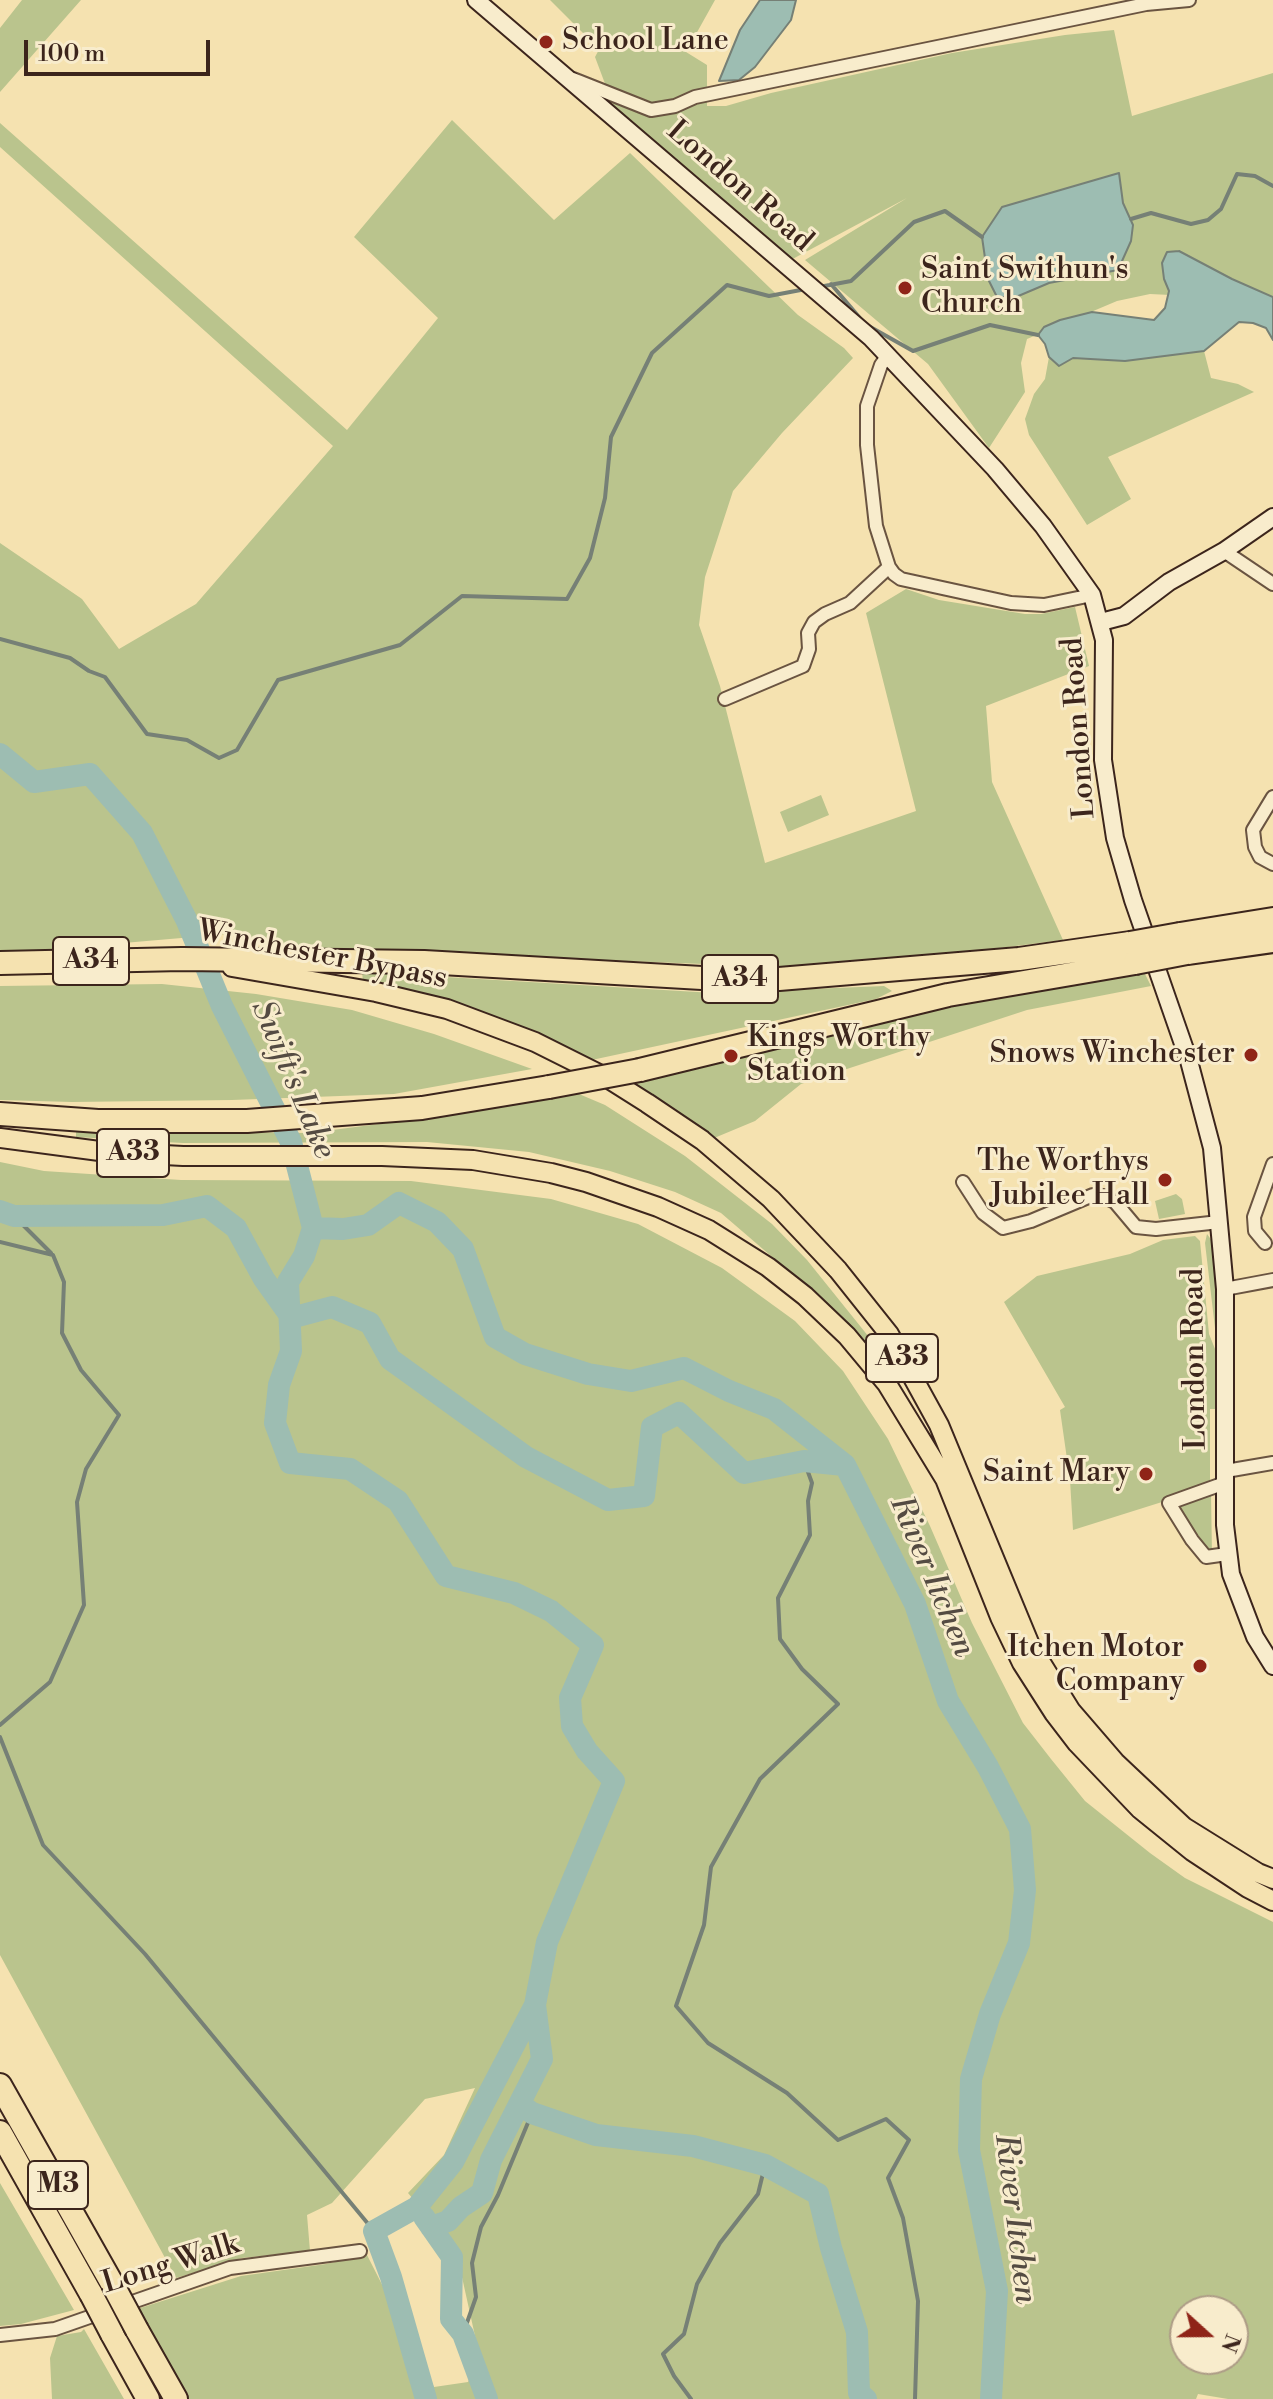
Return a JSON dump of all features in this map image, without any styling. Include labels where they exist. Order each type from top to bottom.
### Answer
[{"type":"highway","name":"A34","points":[[0,1114],[98,1121],[247,1121],[422,1108],[640,1070],[948,995],[1183,944],[1273,919]]},
{"type":"highway","name":"A34","points":[[1183,944],[1273,941]]},
{"type":"highway","name":"A34","points":[[276,968],[424,962],[702,978],[779,979],[1133,953]]},
{"type":"highway","name":"Winchester Bypass","points":[[0,963],[182,959],[276,968]]},
{"type":"highway","name":"M3","points":[[0,2085],[176,2399]]},
{"type":"highway","name":"M3","points":[[0,2132],[148,2399]]},
{"type":"main road","name":"London Road","points":[[476,0],[785,263],[888,355],[1002,477],[1043,526],[1092,595],[1104,640],[1103,760],[1115,838],[1203,1109],[1212,1148],[1225,1289],[1227,1554],[1242,1608],[1273,1666]]},
{"type":"main road","points":[[1101,622],[1124,616],[1169,582],[1224,551],[1273,517]]},
{"type":"main road","name":"Winchester Bypass","points":[[276,968],[447,1009],[535,1042],[609,1079],[647,1103],[702,1140],[771,1199],[838,1270],[889,1334],[939,1425],[1030,1645],[1071,1711],[1115,1762],[1184,1827],[1273,1879]]},
{"type":"main road","name":"A33","points":[[0,1138],[107,1152],[183,1156],[473,1160],[574,1179],[658,1207],[709,1230],[793,1287],[847,1336],[887,1384],[918,1430],[945,1479],[1000,1617],[1022,1663],[1077,1743],[1130,1800],[1171,1834],[1248,1888],[1273,1901]]},
{"type":"street","points":[[570,79],[651,110],[675,106],[695,97],[1146,4],[1189,0]]},
{"type":"street","points":[[888,355],[881,365],[867,406],[867,445],[876,526],[889,567],[901,579],[1011,603],[1044,605],[1092,595]]},
{"type":"street","points":[[1224,551],[1273,584]]},
{"type":"street","points":[[725,699],[803,666],[809,649],[808,633],[814,622],[850,603],[889,567]]},
{"type":"street","points":[[1273,797],[1253,830],[1260,857],[1273,864]]},
{"type":"street","points":[[1265,1243],[1255,1231],[1254,1217],[1269,1190],[1273,1164]]},
{"type":"street","points":[[963,1182],[983,1213],[1003,1228],[1031,1221],[1093,1195],[1115,1202],[1136,1227],[1146,1229],[1219,1222]]},
{"type":"street","points":[[1225,1289],[1273,1280]]},
{"type":"street","points":[[1227,1554],[1206,1557],[1176,1518],[1169,1503],[1225,1477],[1273,1463]]},
{"type":"street","name":"Long Walk","points":[[0,2335],[55,2329],[230,2268],[360,2251]]},
{"type":"green space","points":[[22,0],[81,0],[0,92],[0,28]]},
{"type":"green space","points":[[550,0],[715,0],[686,52],[707,65],[707,106],[726,106],[952,53],[1114,30],[1132,116],[1273,73],[1273,300],[1150,294],[1117,301],[1027,339],[1021,363],[1025,392],[989,448],[928,364],[805,260],[907,198],[785,263],[619,121],[595,57],[601,46],[586,36]]},
{"type":"green space","points":[[452,120],[554,220],[630,153],[798,315],[853,358],[782,433],[733,491],[705,577],[699,625],[720,686],[765,863],[916,811],[866,613],[906,589],[939,600],[1025,614],[1075,607],[1089,666],[986,706],[992,782],[1063,940],[833,969],[290,948],[228,934],[42,950],[0,950],[0,543],[82,599],[119,649],[196,604],[333,446],[0,147],[0,123],[347,430],[438,318],[354,237]]},
{"type":"green space","points":[[1204,351],[1211,378],[1238,384],[1254,392],[1108,457],[1131,499],[1087,525],[1029,435],[1025,419],[1034,394],[1045,379],[1049,357],[1059,366],[1073,358],[1125,361]]},
{"type":"green space","points":[[821,795],[829,815],[788,832],[780,812]]},
{"type":"green space","points":[[362,972],[714,993],[884,986],[892,991],[876,999],[587,1061],[458,1003],[363,981]]},
{"type":"green space","points":[[1145,974],[1151,986],[1027,1010],[801,1084],[755,1121],[707,1141],[625,1085],[969,999]]},
{"type":"green space","points":[[162,984],[256,994],[352,1010],[434,1034],[532,1069],[394,1094],[232,1100],[0,1100],[0,986]]},
{"type":"green space","points":[[579,1094],[605,1105],[685,1156],[772,1224],[807,1260],[881,1352],[876,1357],[821,1299],[721,1213],[675,1192],[610,1171],[529,1152],[427,1142],[183,1143],[76,1137],[76,1130],[309,1133]]},
{"type":"green space","points":[[0,1162],[44,1171],[181,1180],[411,1181],[551,1199],[638,1224],[722,1268],[795,1321],[843,1371],[888,1439],[972,1623],[1023,1723],[1085,1801],[1185,1878],[1273,1922],[1273,2399],[1228,2399],[1198,2394],[1196,2399],[188,2399],[137,2309],[241,2276],[367,2255],[434,2387],[468,2382],[479,2354],[456,2250],[408,2193],[444,2155],[475,2088],[425,2099],[332,2203],[307,2215],[310,2251],[242,2258],[176,2278],[0,1955]]},
{"type":"green space","points":[[1176,1194],[1182,1199],[1185,1214],[1159,1219],[1155,1201]]},
{"type":"green space","points":[[1207,1234],[1215,1245],[1219,1329],[1215,1328],[1205,1243]]},
{"type":"green space","points":[[1195,1236],[1200,1241],[1209,1334],[1217,1354],[1217,1409],[1210,1409],[1210,1482],[1162,1502],[1073,1530],[1070,1480],[1060,1410],[1065,1407],[1004,1302],[1037,1276],[1130,1254],[1163,1240]]},
{"type":"green space","points":[[1211,1493],[1212,1555],[1204,1556],[1177,1507]]},
{"type":"green space","points":[[0,2183],[74,2310],[21,2324],[0,2326]]},
{"type":"green space","points":[[84,2329],[124,2399],[52,2399],[50,2358],[57,2336]]},
{"type":"water","points":[[760,0],[796,0],[791,20],[755,67],[739,80],[719,81],[740,30]]},
{"type":"water","points":[[1119,173],[1123,203],[1133,225],[1131,241],[1118,270],[1049,283],[1016,297],[997,297],[988,279],[982,237],[1002,207]]},
{"type":"water","points":[[1179,251],[1273,297],[1273,340],[1266,328],[1239,322],[1204,351],[1125,361],[1073,358],[1059,366],[1049,357],[1038,335],[1044,327],[1060,320],[1092,312],[1154,320],[1165,308],[1169,291],[1162,263],[1167,252]]},
{"type":"waterway","points":[[1131,219],[1151,213],[1191,224],[1208,220],[1221,209],[1237,174],[1255,176],[1273,186]]},
{"type":"waterway","points":[[819,287],[851,281],[914,222],[945,211],[982,237]]},
{"type":"waterway","points":[[831,284],[865,324],[913,351],[990,325],[1038,335]]},
{"type":"waterway","points":[[0,639],[70,658],[105,677],[147,734],[187,740],[219,758],[237,750],[278,680],[400,645],[462,596],[567,599],[590,558],[605,498],[611,437],[652,353],[727,285],[769,296],[806,289]]},
{"type":"waterway","name":"Swift's Lake","points":[[0,754],[34,782],[90,774],[142,833],[187,921],[222,1006],[291,1142],[313,1228],[343,1229],[368,1225],[399,1203],[437,1222],[463,1249],[495,1337],[525,1354],[588,1374],[631,1381],[684,1368],[774,1409],[845,1465],[915,1604],[948,1701],[988,1767],[1020,1829],[1025,1890],[1019,1943],[990,2014],[971,2079],[969,2150],[997,2291],[991,2399]]},
{"type":"waterway","name":"River Itchen","points":[[0,1211],[14,1216],[163,1215],[207,1206],[236,1228],[264,1279],[291,1317]]},
{"type":"waterway","name":"River Itchen","points":[[14,1216],[51,1253]]},
{"type":"waterway","name":"River Itchen","points":[[313,1228],[304,1256],[288,1282],[291,1351],[279,1385],[275,1423],[290,1463],[350,1469],[398,1501],[446,1576],[514,1593],[551,1611],[593,1645],[570,1698],[572,1726],[587,1751],[614,1781],[547,1942],[535,2005],[453,2162],[417,2207],[374,2231],[391,2277],[426,2399]]},
{"type":"waterway","points":[[0,1242],[53,1255],[64,1282],[62,1333],[81,1370],[119,1415],[86,1469],[77,1502],[84,1605],[50,1682],[0,1725]]},
{"type":"waterway","name":"River Itchen","points":[[291,1318],[332,1307],[370,1323],[390,1359],[526,1457],[608,1500],[644,1496],[652,1427],[679,1413],[744,1473],[804,1461],[844,1465]]},
{"type":"waterway","points":[[804,1461],[812,1483],[808,1501],[810,1535],[778,1598],[780,1639],[802,1669],[838,1704],[760,1779],[711,1867],[704,1925],[676,2006],[708,2043],[787,2093],[838,2140],[886,2119],[909,2140],[888,2178],[903,2218],[918,2301],[915,2399]]},
{"type":"waterway","points":[[0,1737],[43,1845],[145,1954],[374,2231]]},
{"type":"waterway","name":"River Itchen","points":[[431,2227],[448,2221],[461,2207],[482,2193],[491,2160],[542,2059],[535,2005]]},
{"type":"waterway","name":"River Itchen","points":[[520,2104],[532,2113],[596,2135],[693,2146],[765,2165],[818,2194],[857,2332],[859,2393],[866,2399]]},
{"type":"waterway","points":[[463,2334],[476,2297],[472,2263],[481,2227],[498,2195],[532,2113]]},
{"type":"waterway","points":[[691,2399],[663,2354],[684,2334],[697,2284],[720,2243],[758,2194],[765,2165]]},
{"type":"waterway","name":"River Itchen","points":[[424,2217],[452,2257],[451,2319],[463,2334],[487,2399]]},
{"type":"place","name":"School Lane","points":[[546,42]]},
{"type":"place","name":"Saint Swithun's Church","points":[[905,288]]},
{"type":"place","name":"Snows Winchester","points":[[1251,1055]]},
{"type":"place","name":"Kings Worthy Station","points":[[731,1056]]},
{"type":"place","name":"The Worthys Jubilee Hall","points":[[1165,1180]]},
{"type":"place","name":"Saint Mary","points":[[1146,1474]]},
{"type":"place","name":"Itchen Motor Company","points":[[1200,1666]]}]
